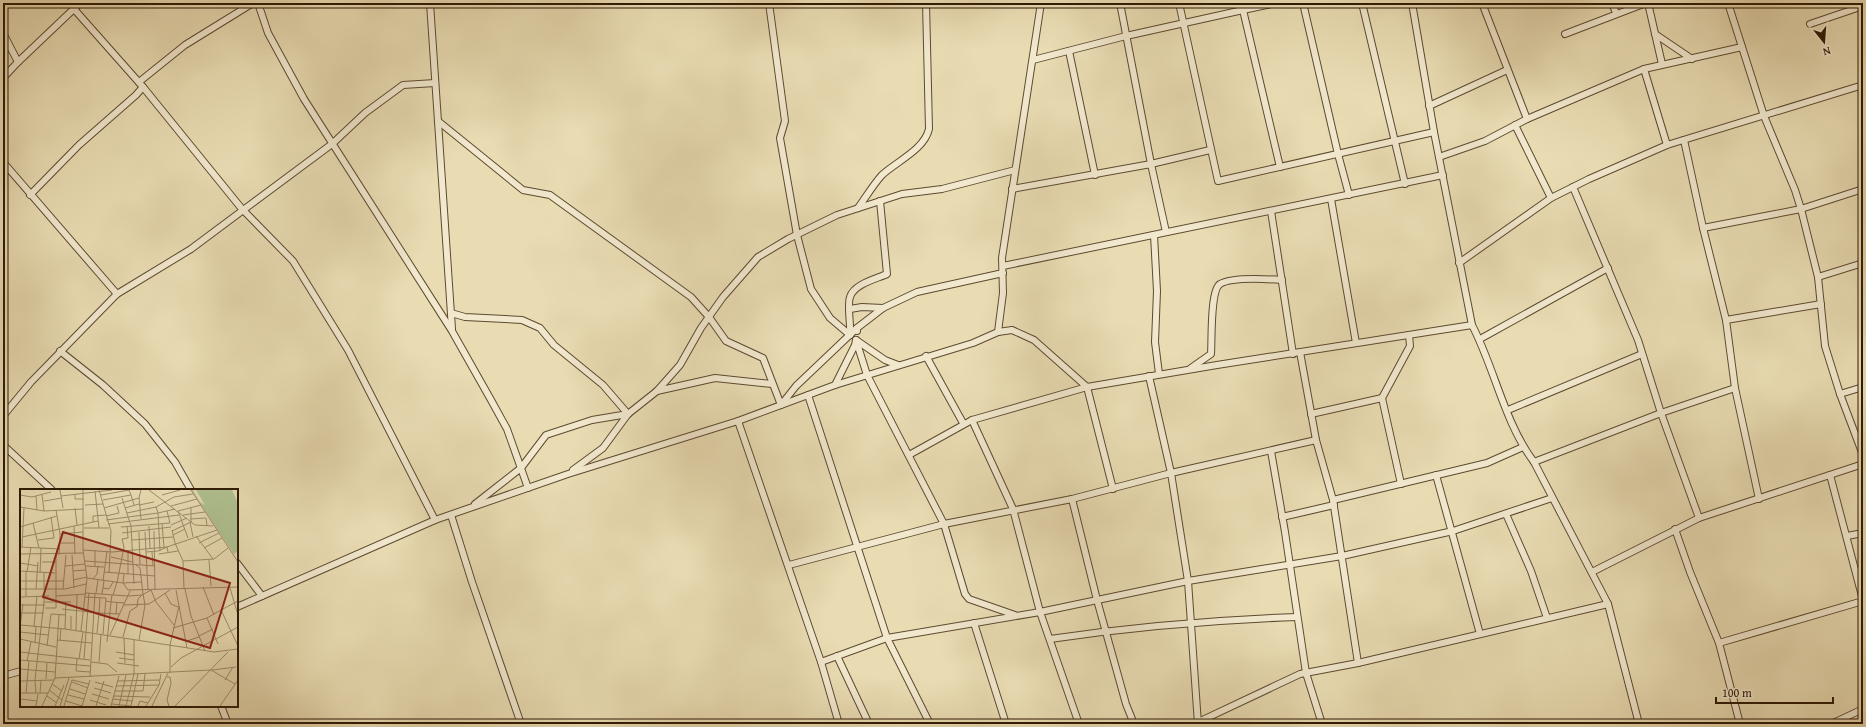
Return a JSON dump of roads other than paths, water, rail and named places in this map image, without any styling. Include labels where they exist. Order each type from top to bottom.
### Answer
[{"type":"street","points":[[71,3],[74,9],[141,84],[242,209],[293,262],[348,350],[435,520]]},
{"type":"street","points":[[3,78],[80,3]]},
{"type":"street","points":[[30,195],[79,145],[136,95],[141,84],[185,45],[253,3]]},
{"type":"street","points":[[258,3],[268,33],[296,86],[452,331],[508,430],[528,488]]},
{"type":"street","points":[[430,3],[452,331]]},
{"type":"street","points":[[769,3],[785,122],[780,138],[810,290],[830,318],[850,335]]},
{"type":"street","points":[[858,208],[882,175],[927,137],[929,129],[926,3]]},
{"type":"street","points":[[998,332],[1003,293],[1002,258],[1010,217],[1012,189],[1041,3]]},
{"type":"street","points":[[1120,3],[1151,164],[1166,232]]},
{"type":"street","points":[[1179,3],[1218,181],[1434,132]]},
{"type":"street","points":[[1241,3],[1280,168]]},
{"type":"street","points":[[1033,60],[1126,36],[1276,3]]},
{"type":"street","points":[[1303,3],[1338,154],[1349,194]]},
{"type":"street","points":[[1362,3],[1405,184]]},
{"type":"street","points":[[1412,3],[1429,106],[1472,325],[1480,339],[1523,447],[1534,462],[1608,604],[1639,724]]},
{"type":"street","points":[[1482,3],[1527,120]]},
{"type":"street","points":[[1612,3],[1616,13]]},
{"type":"street","points":[[1565,34],[1616,13],[1647,3],[1662,64]]},
{"type":"street","points":[[1728,3],[1764,116],[1801,208],[1818,277],[1826,346],[1840,394],[1863,455]]},
{"type":"street","points":[[1810,24],[1854,6],[1863,6]]},
{"type":"street","points":[[3,33],[18,62]]},
{"type":"street","points":[[1654,34],[1692,59]]},
{"type":"street","points":[[1439,157],[1485,141],[1515,125],[1644,69],[1742,47]]},
{"type":"street","points":[[1069,51],[1095,175]]},
{"type":"street","points":[[1644,69],[1667,145]]},
{"type":"street","points":[[1429,106],[1507,70]]},
{"type":"street","points":[[3,416],[31,382],[117,294],[191,249],[242,209],[332,144],[365,113],[404,85],[435,83]]},
{"type":"street","points":[[1459,263],[1551,198],[1667,145],[1863,86]]},
{"type":"street","points":[[438,121],[523,190],[550,195],[691,297],[709,317],[726,341],[763,358],[781,405]]},
{"type":"street","points":[[1515,125],[1551,198]]},
{"type":"street","points":[[1684,140],[1703,228],[1726,320],[1735,388],[1759,499]]},
{"type":"street","points":[[1012,189],[1151,164],[1210,150]]},
{"type":"street","points":[[3,162],[117,294]]},
{"type":"street","points":[[568,474],[603,448],[628,414],[657,392],[680,365],[723,297],[758,257],[837,215],[902,194],[942,189],[1015,170]]},
{"type":"street","points":[[1003,266],[1443,175]]},
{"type":"street","points":[[1573,187],[1608,268],[1642,354],[1661,413],[1699,518]]},
{"type":"street","points":[[1703,228],[1801,208],[1863,189]]},
{"type":"street","points":[[1331,199],[1356,343]]},
{"type":"street","points":[[850,335],[850,297],[856,288],[887,274],[880,201]]},
{"type":"street","points":[[1271,211],[1293,354]]},
{"type":"street","points":[[1154,235],[1157,291],[1155,342],[1159,374]]},
{"type":"street","points":[[1818,277],[1863,263]]},
{"type":"street","points":[[1480,339],[1608,268]]},
{"type":"street","points":[[781,405],[796,386],[857,328],[883,308],[917,292],[1003,274]]},
{"type":"street","points":[[1190,369],[1211,354],[1214,305],[1216,290],[1219,284],[1259,278],[1282,280]]},
{"type":"street","points":[[1726,320],[1821,304]]},
{"type":"street","points":[[850,309],[862,307],[883,308]]},
{"type":"street","points":[[451,313],[465,317],[522,320],[540,328],[554,345],[603,385],[628,414]]},
{"type":"street","points":[[909,455],[972,420],[1087,387],[1190,369],[1472,325]]},
{"type":"street","points":[[835,384],[855,345],[857,328]]},
{"type":"street","points":[[238,608],[451,514],[568,474],[738,421],[835,384],[973,343],[998,332],[1012,330],[1034,340],[1087,387],[1113,489]]},
{"type":"street","points":[[1401,484],[1382,398],[1410,346],[1409,335]]},
{"type":"street","points":[[856,340],[885,360],[898,365]]},
{"type":"street","points":[[856,340],[867,375],[944,524],[965,594],[969,599],[1016,616]]},
{"type":"street","points":[[60,351],[103,385],[145,424],[175,462],[190,489]]},
{"type":"street","points":[[1300,352],[1316,440],[1333,502],[1358,663]]},
{"type":"street","points":[[1508,410],[1642,354]]},
{"type":"street","points":[[926,356],[963,424]]},
{"type":"street","points":[[1149,376],[1171,472],[1188,581],[1197,723],[1300,674],[1358,663],[1608,604]]},
{"type":"street","points":[[657,392],[714,378],[772,384]]},
{"type":"street","points":[[1840,394],[1863,387]]},
{"type":"street","points":[[1534,462],[1661,413],[1735,388]]},
{"type":"street","points":[[808,395],[856,547],[887,638],[930,724]]},
{"type":"street","points":[[1311,414],[1382,398]]},
{"type":"street","points":[[470,508],[521,468],[546,435],[592,420],[628,414]]},
{"type":"street","points":[[972,420],[1013,509],[1040,612],[1079,724]]},
{"type":"street","points":[[738,421],[789,565],[821,662],[839,724]]},
{"type":"street","points":[[789,565],[944,524],[1013,509],[1072,499],[1171,472],[1316,440]]},
{"type":"street","points":[[3,445],[51,489]]},
{"type":"street","points":[[1282,517],[1401,484],[1487,463],[1523,447]]},
{"type":"street","points":[[1271,451],[1306,673],[1322,724]]},
{"type":"street","points":[[1592,572],[1699,518],[1863,464]]},
{"type":"street","points":[[1436,475],[1453,531],[1480,634]]},
{"type":"street","points":[[1719,643],[1863,600],[1830,475]]},
{"type":"street","points":[[821,662],[887,638],[1040,612],[1188,581],[1288,563],[1342,556],[1453,531],[1552,498]]},
{"type":"street","points":[[1072,499],[1096,600],[1126,704],[1134,724]]},
{"type":"street","points":[[451,514],[472,582],[521,724]]},
{"type":"street","points":[[1506,514],[1531,571],[1547,618]]},
{"type":"street","points":[[1675,529],[1690,572],[1719,643],[1740,724]]},
{"type":"street","points":[[1847,536],[1863,533]]},
{"type":"street","points":[[238,563],[262,596]]},
{"type":"street","points":[[1050,639],[1105,631],[1227,620],[1297,617]]},
{"type":"street","points":[[974,623],[1006,724]]},
{"type":"street","points":[[837,656],[869,724]]},
{"type":"street","points":[[3,676],[20,672]]},
{"type":"street","points":[[221,707],[228,724]]},
{"type":"street","points":[[1830,724],[1863,709]]}]
